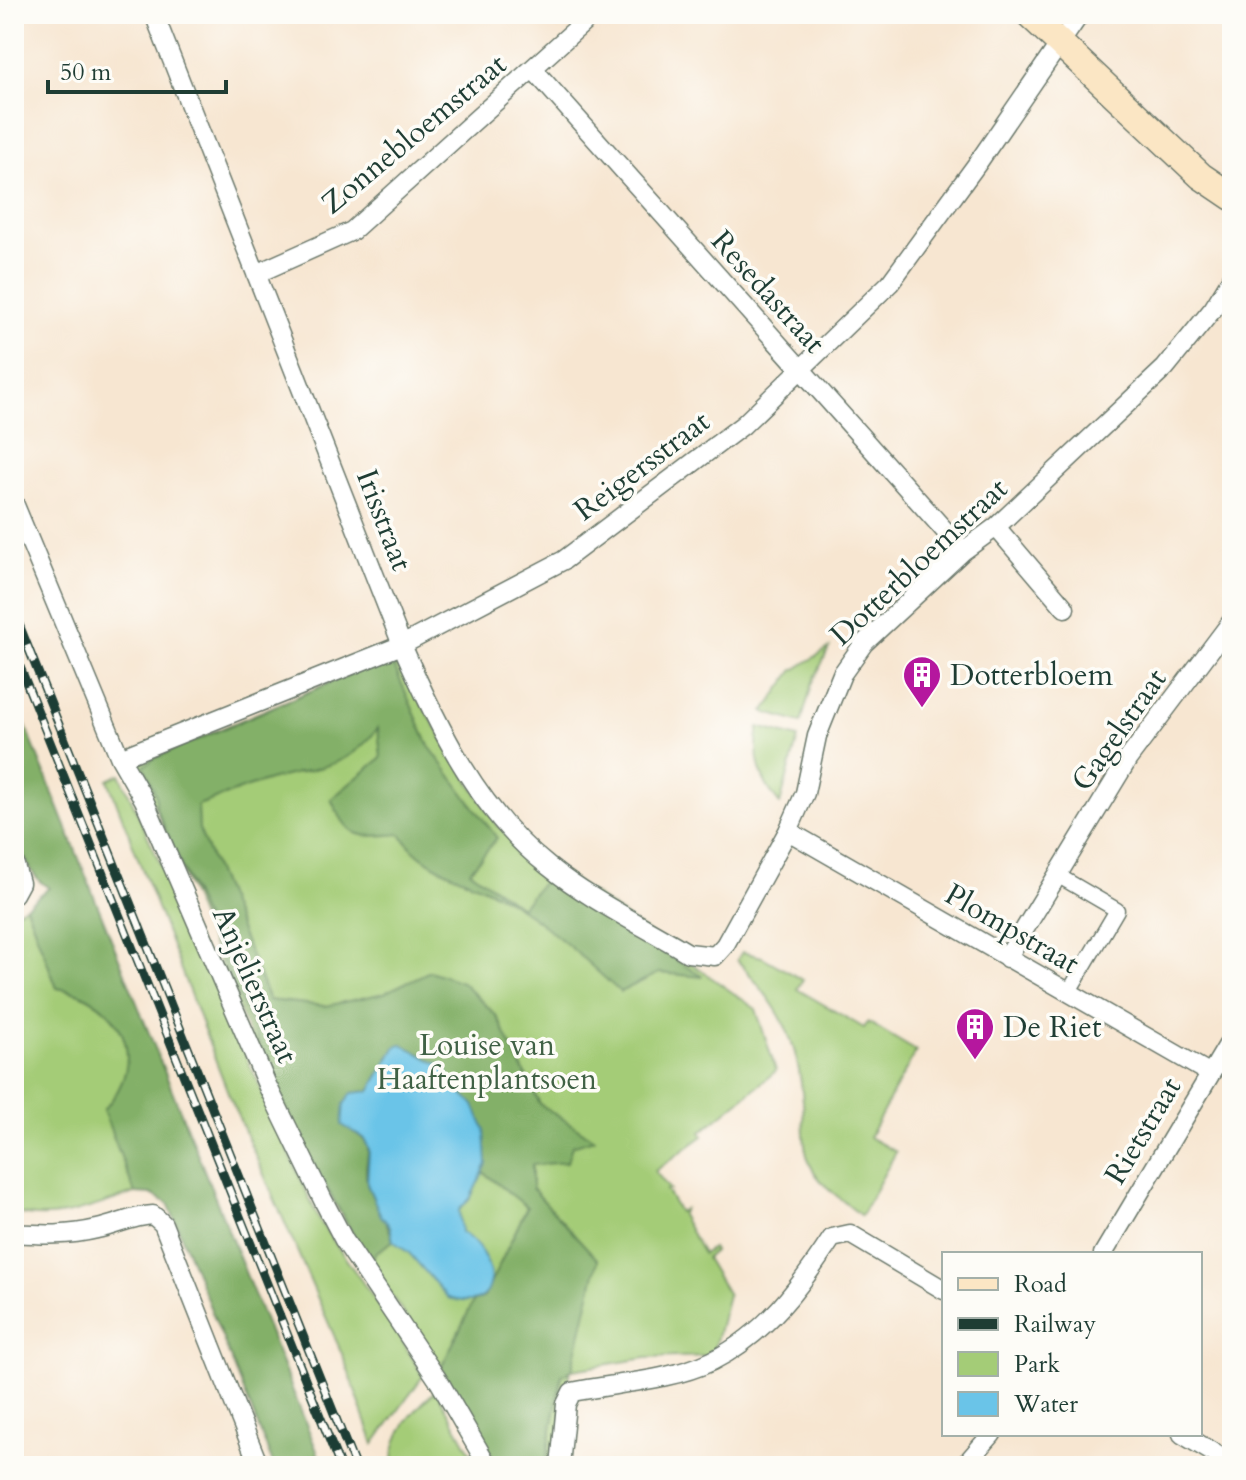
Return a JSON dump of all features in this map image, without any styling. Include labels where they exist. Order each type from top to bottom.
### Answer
[{"type":"main road","points":[[1029,14],[1201,176],[1232,197]]},
{"type":"street","name":"Irisstraat","points":[[154,14],[402,645],[450,745],[516,837],[549,867],[688,953]]},
{"type":"street","name":"Zonnebloemstraat","points":[[256,274],[352,231],[593,14]]},
{"type":"street","name":"Reigersstraat","points":[[120,758],[402,645],[564,560],[743,425],[890,283],[977,164],[1080,14]]},
{"type":"street","name":"Resedastraat","points":[[533,69],[963,551]]},
{"type":"street","name":"Dotterbloemstraat","points":[[688,953],[715,956],[725,945],[788,831],[805,793],[817,736],[842,674],[864,643],[963,551],[996,527],[1165,368],[1213,309],[1232,278]]},
{"type":"street","name":"Anjelierstraat","points":[[14,503],[120,758],[144,800],[268,1087],[323,1200],[344,1240],[440,1383],[488,1466]]},
{"type":"street","points":[[996,527],[1065,608]]},
{"type":"street","name":"Gagelstraat","points":[[1007,958],[1128,759],[1232,621]]},
{"type":"street","name":"Plompstraat","points":[[788,831],[1209,1073]]},
{"type":"street","points":[[14,862],[20,883],[14,894]]},
{"type":"street","points":[[1057,875],[1117,910],[1068,993]]},
{"type":"street","name":"Rietstraat","points":[[1104,1252],[1232,1038]]},
{"type":"street","points":[[14,1233],[57,1236],[100,1229],[134,1216],[153,1215],[163,1224],[259,1466]]},
{"type":"street","points":[[560,1466],[566,1404],[572,1392],[709,1362],[745,1342],[796,1292],[832,1238],[850,1234],[942,1289]]},
{"type":"street","points":[[964,1466],[990,1436]]},
{"type":"street","points":[[1185,1436],[1232,1464]]},
{"type":"green space","points":[[829,648],[812,684],[801,723],[764,712],[793,671]]},
{"type":"green space","name":"Louise van Haaftenplantsoen","points":[[392,656],[497,826],[756,1009],[776,1071],[701,1132],[703,1136],[655,1171],[670,1190],[666,1190],[679,1212],[684,1209],[681,1215],[703,1254],[712,1248],[714,1251],[706,1258],[728,1295],[712,1356],[646,1358],[572,1370],[572,1361],[553,1466],[499,1466],[444,1361],[441,1368],[371,1266],[281,1111],[137,764]]},
{"type":"green space","points":[[390,657],[429,746],[497,838],[470,871],[521,907],[545,879],[703,977],[659,973],[620,992],[567,944],[524,911],[495,893],[436,866],[411,847],[401,834],[374,836],[350,829],[331,799],[381,758],[378,728],[366,743],[339,761],[263,782],[198,805],[199,829],[269,1000],[326,1006],[384,993],[430,971],[462,982],[496,1015],[540,1104],[594,1139],[572,1146],[567,1162],[532,1165],[532,1188],[598,1260],[572,1370],[562,1375],[545,1466],[498,1466],[441,1368],[473,1302],[484,1297],[527,1207],[483,1172],[487,1163],[465,1096],[453,1086],[444,1068],[402,1044],[390,1056],[370,1091],[362,1091],[352,1131],[366,1142],[367,1182],[393,1241],[375,1253],[371,1266],[304,1148],[156,808],[156,796],[144,766],[155,758]]},
{"type":"green space","points":[[14,697],[323,1466],[274,1466],[168,1203],[151,1194],[135,1193],[103,1110],[117,1091],[125,1072],[127,1052],[122,1034],[113,1018],[98,1004],[80,994],[57,988],[26,906],[49,888],[33,874],[16,828],[12,772]]},
{"type":"green space","points":[[759,727],[798,738],[780,804],[767,786],[760,768],[757,748]]},
{"type":"green space","points":[[120,774],[320,1222],[394,1327],[423,1376],[374,1444],[343,1356],[229,1095],[108,780]]},
{"type":"green space","points":[[26,906],[57,988],[80,994],[98,1004],[113,1018],[122,1034],[127,1053],[126,1072],[118,1091],[104,1110],[135,1193],[60,1215],[14,1212],[14,913]]},
{"type":"green space","points":[[742,952],[762,957],[803,980],[797,989],[864,1028],[868,1022],[916,1051],[869,1137],[896,1152],[861,1216],[826,1186],[810,1164],[797,1059],[775,1008],[737,960]]},
{"type":"green space","points":[[436,1390],[478,1466],[393,1466],[393,1454],[400,1433],[412,1414]]},
{"type":"water","points":[[402,1044],[445,1068],[453,1086],[474,1105],[485,1130],[487,1164],[470,1199],[459,1210],[461,1232],[483,1254],[489,1267],[488,1291],[480,1298],[467,1301],[448,1298],[410,1254],[393,1241],[390,1226],[381,1216],[367,1184],[369,1149],[364,1138],[342,1125],[344,1104],[352,1093],[370,1091],[396,1046]]},
{"type":"railway","points":[[14,612],[355,1466]]},
{"type":"railway","points":[[14,652],[340,1466]]},
{"type":"place","name":"Dotterbloem","points":[[922,709]]},
{"type":"place","name":"De Riet","points":[[975,1061]]}]
